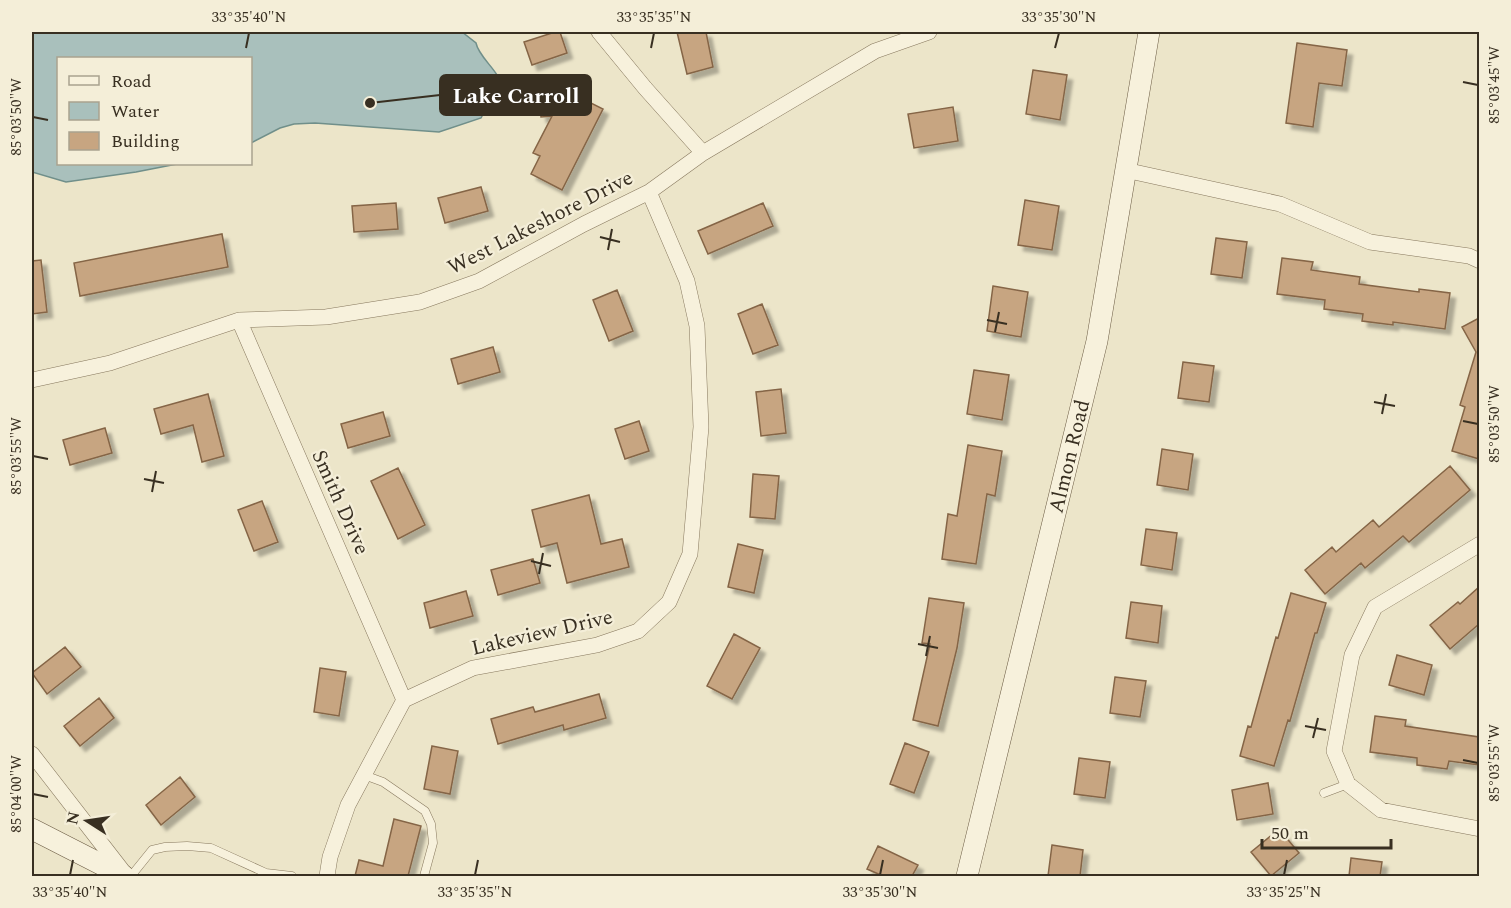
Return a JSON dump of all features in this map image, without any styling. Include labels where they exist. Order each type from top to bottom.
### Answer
[{"type":"street","points":[[598,32],[703,153]]},
{"type":"street","name":"West Lakeshore Drive","points":[[32,380],[110,363],[239,320],[326,317],[420,302],[480,281],[648,192],[703,153],[875,51],[929,32]]},
{"type":"street","name":"Almon Road","points":[[967,876],[1097,341],[1149,32]]},
{"type":"street","points":[[1125,170],[1280,204],[1370,242],[1469,256],[1479,261]]},
{"type":"street","name":"Lakeview Drive","points":[[404,700],[473,668],[597,645],[638,631],[669,602],[690,554],[701,427],[697,326],[687,281],[648,192]]},
{"type":"street","name":"Smith Drive","points":[[239,320],[404,700]]},
{"type":"street","points":[[1479,544],[1375,607],[1352,655],[1334,751],[1348,784],[1381,810],[1479,829]]},
{"type":"street","points":[[327,876],[330,856],[348,805],[404,700]]},
{"type":"street","points":[[32,754],[127,876]]},
{"type":"street","points":[[32,829],[127,876]]},
{"type":"lane","points":[[364,775],[383,782],[426,810],[431,824],[433,843],[424,876]]},
{"type":"lane","points":[[1324,793],[1348,784]]},
{"type":"lane","points":[[127,876],[152,850],[187,846],[211,848],[266,873],[292,876]]},
{"type":"water","points":[[32,32],[462,32],[476,43],[497,75],[492,98],[481,118],[439,132],[315,123],[294,124],[280,128],[252,142],[252,57],[57,57],[57,165],[172,165],[66,182],[32,172]]},
{"type":"building","points":[[560,32],[567,53],[532,65],[524,42]]},
{"type":"building","points":[[677,32],[706,32],[713,67],[687,74]]},
{"type":"building","points":[[1297,43],[1347,50],[1342,86],[1319,83],[1313,127],[1286,123]]},
{"type":"building","points":[[1033,70],[1067,75],[1060,120],[1026,114]]},
{"type":"building","points":[[571,93],[603,109],[562,190],[531,174],[540,156],[533,153],[552,116],[541,117],[539,95]]},
{"type":"building","points":[[953,107],[958,141],[914,148],[908,114]]},
{"type":"building","points":[[481,187],[488,211],[445,223],[438,198]]},
{"type":"building","points":[[1025,200],[1059,206],[1052,250],[1018,245]]},
{"type":"building","points":[[396,203],[398,229],[354,232],[352,206]]},
{"type":"building","points":[[763,203],[773,226],[708,254],[698,231]]},
{"type":"building","points":[[222,234],[228,267],[80,296],[74,263]]},
{"type":"building","points":[[1216,238],[1247,242],[1242,278],[1211,274]]},
{"type":"building","points":[[1282,258],[1313,262],[1311,270],[1360,277],[1359,284],[1419,292],[1419,289],[1450,293],[1445,329],[1393,322],[1393,325],[1362,321],[1363,314],[1324,309],[1325,300],[1277,294]]},
{"type":"building","points":[[41,260],[47,312],[32,314],[32,261]]},
{"type":"building","points":[[993,286],[1028,292],[1021,337],[987,331]]},
{"type":"building","points":[[617,290],[633,331],[609,341],[593,300]]},
{"type":"building","points":[[762,304],[778,345],[753,354],[738,314]]},
{"type":"building","points":[[1479,318],[1479,459],[1452,451],[1465,407],[1460,405],[1476,352],[1462,327]]},
{"type":"building","points":[[493,347],[500,372],[458,384],[451,359]]},
{"type":"building","points":[[1183,362],[1214,366],[1209,402],[1178,398]]},
{"type":"building","points":[[974,370],[1009,375],[1002,420],[967,414]]},
{"type":"building","points":[[781,389],[786,433],[761,436],[756,392]]},
{"type":"building","points":[[208,394],[224,456],[202,462],[193,425],[161,434],[154,409]]},
{"type":"building","points":[[383,412],[390,436],[348,448],[341,424]]},
{"type":"building","points":[[639,421],[649,451],[625,459],[615,429]]},
{"type":"building","points":[[105,428],[112,453],[70,465],[63,440]]},
{"type":"building","points":[[968,445],[1002,451],[995,496],[987,494],[976,564],[942,559],[948,514],[957,516]]},
{"type":"building","points":[[1162,449],[1193,454],[1188,490],[1157,485]]},
{"type":"building","points":[[1450,466],[1470,490],[1409,542],[1403,536],[1365,568],[1361,563],[1325,594],[1305,570],[1332,547],[1336,552],[1373,520],[1379,527]]},
{"type":"building","points":[[398,468],[425,525],[398,539],[371,481]]},
{"type":"building","points":[[753,474],[779,476],[775,519],[750,517]]},
{"type":"building","points":[[589,495],[601,544],[622,539],[629,567],[567,583],[557,543],[541,547],[532,510]]},
{"type":"building","points":[[262,501],[278,542],[254,551],[238,510]]},
{"type":"building","points":[[1146,529],[1177,533],[1172,570],[1141,565]]},
{"type":"building","points":[[738,544],[763,550],[754,593],[728,587]]},
{"type":"building","points":[[533,559],[540,583],[498,595],[491,570]]},
{"type":"building","points":[[1479,587],[1479,624],[1450,649],[1430,625]]},
{"type":"building","points":[[466,591],[473,616],[430,628],[424,603]]},
{"type":"building","points":[[1291,593],[1326,603],[1274,766],[1240,756],[1248,726],[1251,727]]},
{"type":"building","points":[[929,598],[964,603],[957,648],[938,726],[913,720],[930,644],[922,643]]},
{"type":"building","points":[[1131,602],[1162,606],[1158,643],[1126,638]]},
{"type":"building","points":[[734,634],[760,648],[732,699],[707,686]]},
{"type":"building","points":[[65,647],[81,667],[47,694],[32,673]]},
{"type":"building","points":[[1397,655],[1432,665],[1424,695],[1389,685]]},
{"type":"building","points":[[320,668],[346,672],[339,716],[314,712]]},
{"type":"building","points":[[1115,677],[1146,681],[1140,717],[1110,713]]},
{"type":"building","points":[[599,694],[606,718],[564,730],[563,725],[498,744],[491,719],[533,707],[535,712]]},
{"type":"building","points":[[99,698],[114,718],[80,746],[64,726]]},
{"type":"building","points":[[1375,716],[1406,720],[1405,726],[1479,737],[1479,765],[1449,761],[1447,769],[1417,765],[1417,758],[1370,752]]},
{"type":"building","points":[[905,743],[929,752],[914,793],[890,784]]},
{"type":"building","points":[[432,746],[458,751],[450,794],[424,789]]},
{"type":"building","points":[[1079,758],[1110,762],[1105,798],[1074,794]]},
{"type":"building","points":[[180,777],[195,797],[161,825],[146,805]]},
{"type":"building","points":[[1268,783],[1273,814],[1237,820],[1232,790]]},
{"type":"building","points":[[394,819],[421,826],[408,876],[355,876],[359,860],[383,866]]},
{"type":"building","points":[[1279,829],[1299,853],[1271,876],[1251,852]]},
{"type":"building","points":[[1052,845],[1083,850],[1080,876],[1048,876]]},
{"type":"building","points":[[878,846],[918,865],[912,876],[883,876],[867,869]]},
{"type":"building","points":[[1351,858],[1382,862],[1380,876],[1349,876]]},
{"type":"place","name":"Lake Carroll","points":[[370,103]]}]
